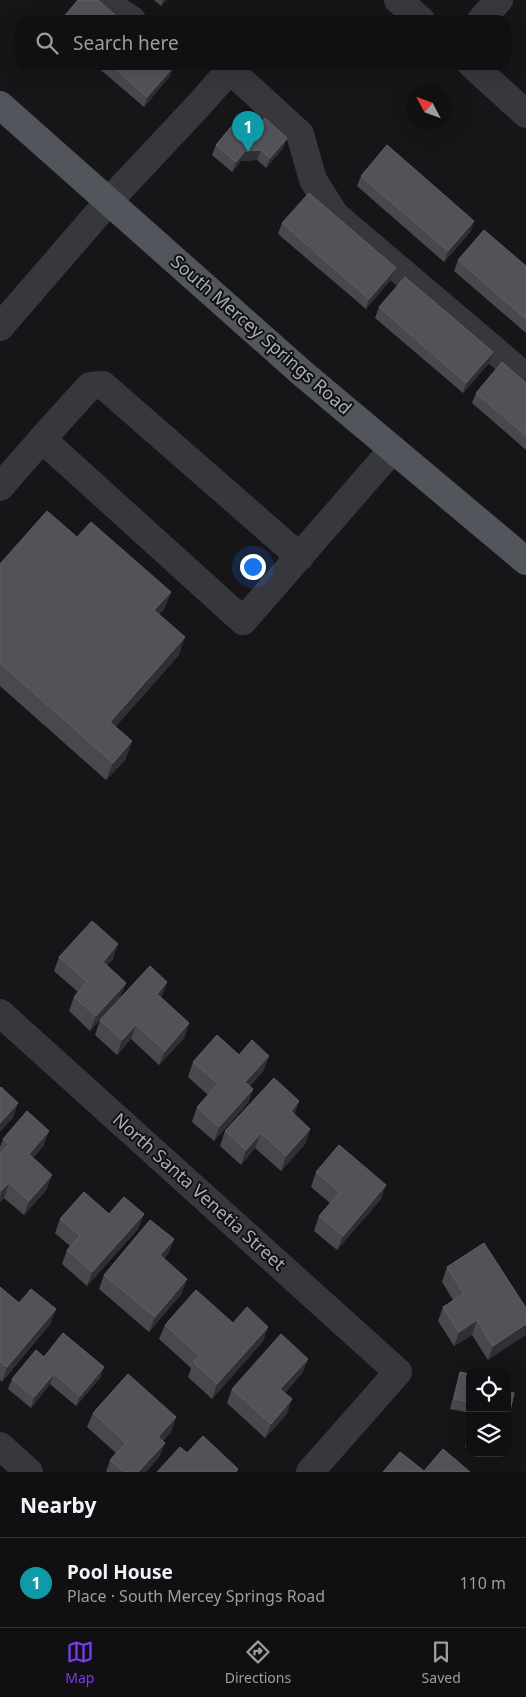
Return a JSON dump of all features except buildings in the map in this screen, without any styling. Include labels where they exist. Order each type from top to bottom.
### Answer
[{"type":"main road","name":"South Mercey Springs Road","points":[[0,105],[295,366],[526,561]]},
{"type":"street","points":[[102,0],[124,15]]},
{"type":"street","points":[[398,0],[415,15]]},
{"type":"street","points":[[486,15],[499,0]]},
{"type":"street","points":[[0,327],[108,202],[186,120],[224,70]]},
{"type":"street","points":[[228,70],[300,134],[313,180],[335,215],[526,377]]},
{"type":"street","points":[[478,70],[526,114]]},
{"type":"street","points":[[0,487],[90,386],[103,385],[300,557]]},
{"type":"street","points":[[42,439],[243,621],[393,449]]},
{"type":"street","name":"North Santa Venetia Street","points":[[0,1013],[398,1372],[310,1472]]},
{"type":"street","points":[[0,1446],[29,1472]]},
{"type":"place","name":"Pool House","points":[[248,152]]}]
